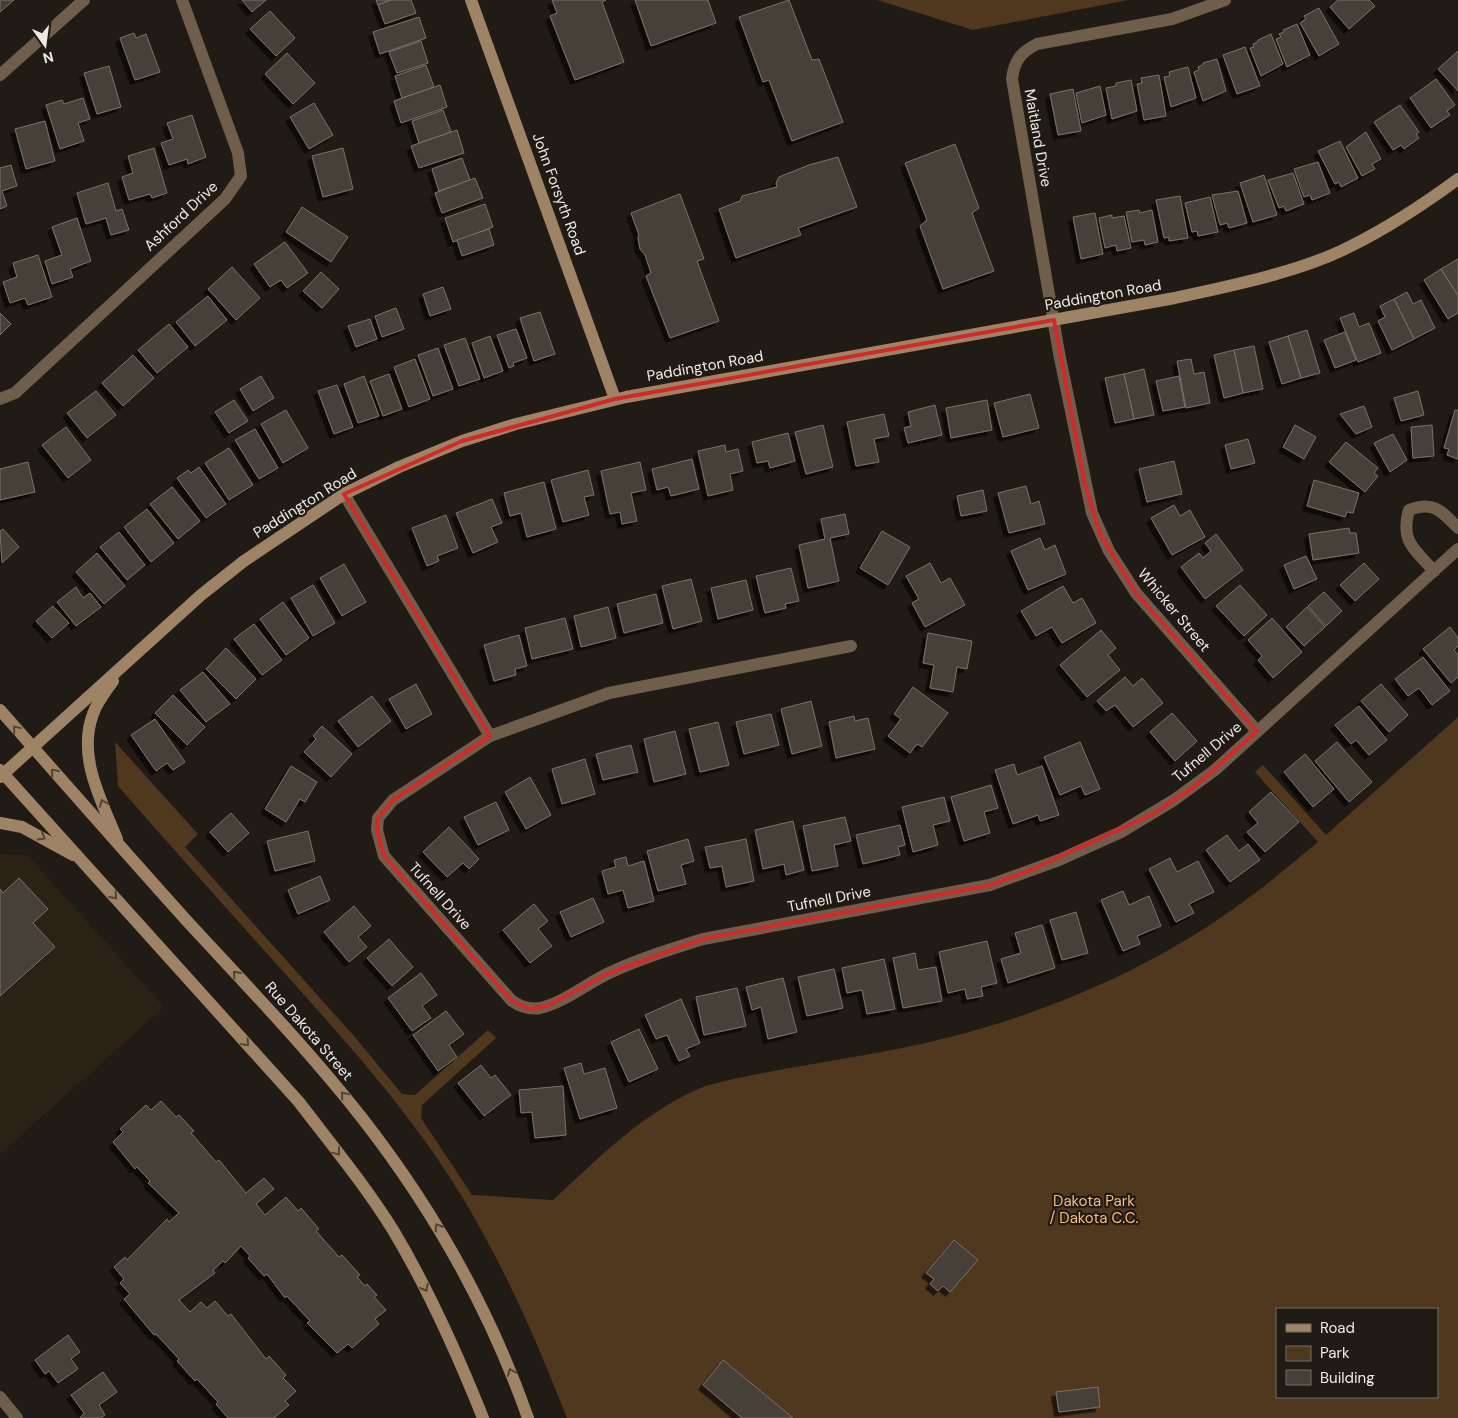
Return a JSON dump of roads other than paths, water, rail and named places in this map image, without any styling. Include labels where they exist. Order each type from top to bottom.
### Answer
[{"type":"street","points":[[0,75],[84,0]]},
{"type":"street","name":"Ashford Drive","points":[[0,399],[15,392],[218,206],[235,187],[241,176],[238,153],[182,0]]},
{"type":"street","name":"John Forsyth Road","points":[[472,0],[615,399]]},
{"type":"street","name":"Maitland Drive","points":[[1054,320],[1013,93],[1013,67],[1027,49],[1037,44],[1172,19],[1226,0]]},
{"type":"street","name":"Paddington Road","points":[[1,773],[32,748],[201,595],[244,561],[344,494],[399,467],[462,441],[516,424],[615,399],[1175,298],[1241,283],[1350,247],[1415,210],[1458,179]]},
{"type":"street","name":"Whicker Street","points":[[1054,320],[1084,482],[1092,513],[1104,542],[1136,593],[1257,731]]},
{"type":"street","points":[[344,494],[490,736]]},
{"type":"street","points":[[1434,571],[1409,544],[1405,524],[1409,510],[1422,505],[1432,506],[1445,514],[1458,528]]},
{"type":"street","name":"Tufnell Drive","points":[[851,646],[609,693],[490,736],[393,800],[378,818],[376,830],[384,856],[512,1001],[522,1007],[531,1009],[549,1005],[608,973],[659,952],[703,939],[990,885],[1059,860],[1121,832],[1174,800],[1215,770],[1458,549]]},
{"type":"street","points":[[121,848],[93,777],[87,749],[93,713],[124,664]]},
{"type":"street","name":"Rue Dakota Street","points":[[0,710],[121,848],[294,1038],[357,1111],[391,1156],[446,1240],[468,1281],[512,1374],[528,1418]]},
{"type":"street","points":[[1,773],[81,859],[299,1102],[356,1178],[392,1229],[440,1315],[483,1418]]},
{"type":"street","points":[[0,823],[22,827],[81,859]]},
{"type":"street","points":[[0,1398],[16,1418]]},
{"type":"park label","name":"Dakota Park / Dakota C.C.","points":[[1094,1210]]}]
